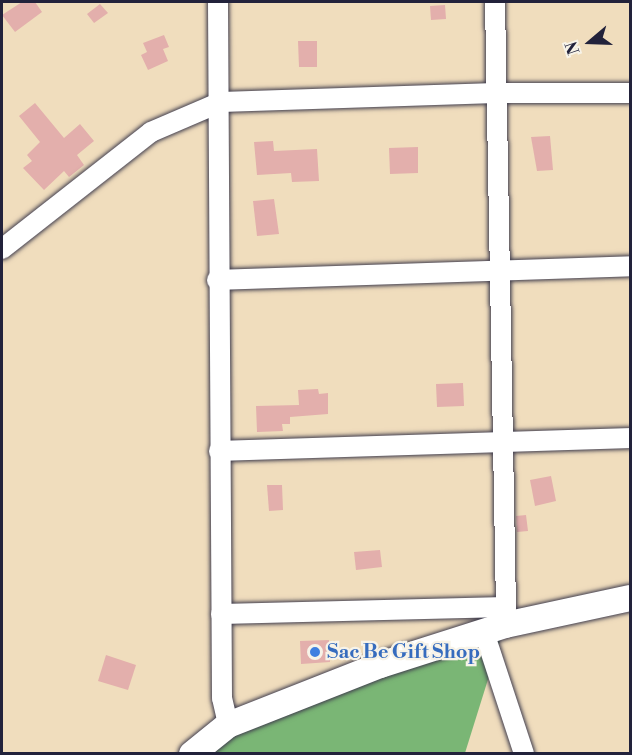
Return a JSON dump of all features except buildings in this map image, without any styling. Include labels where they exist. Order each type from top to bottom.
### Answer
[{"type":"main road","points":[[192,753],[228,725],[498,621],[630,598]]},
{"type":"street","points":[[218,2],[221,102],[217,280],[222,698],[228,725]]},
{"type":"street","points":[[495,2],[503,443],[498,621],[524,753]]},
{"type":"street","points":[[2,249],[151,132],[221,102],[496,93],[630,93]]},
{"type":"street","points":[[217,280],[630,266]]},
{"type":"street","points":[[219,451],[630,438]]},
{"type":"street","points":[[221,614],[498,621]]},
{"type":"green space","points":[[505,625],[465,753],[192,754],[228,725]]},
{"type":"place","name":"Sac Be Gift Shop","points":[[315,652]]}]
